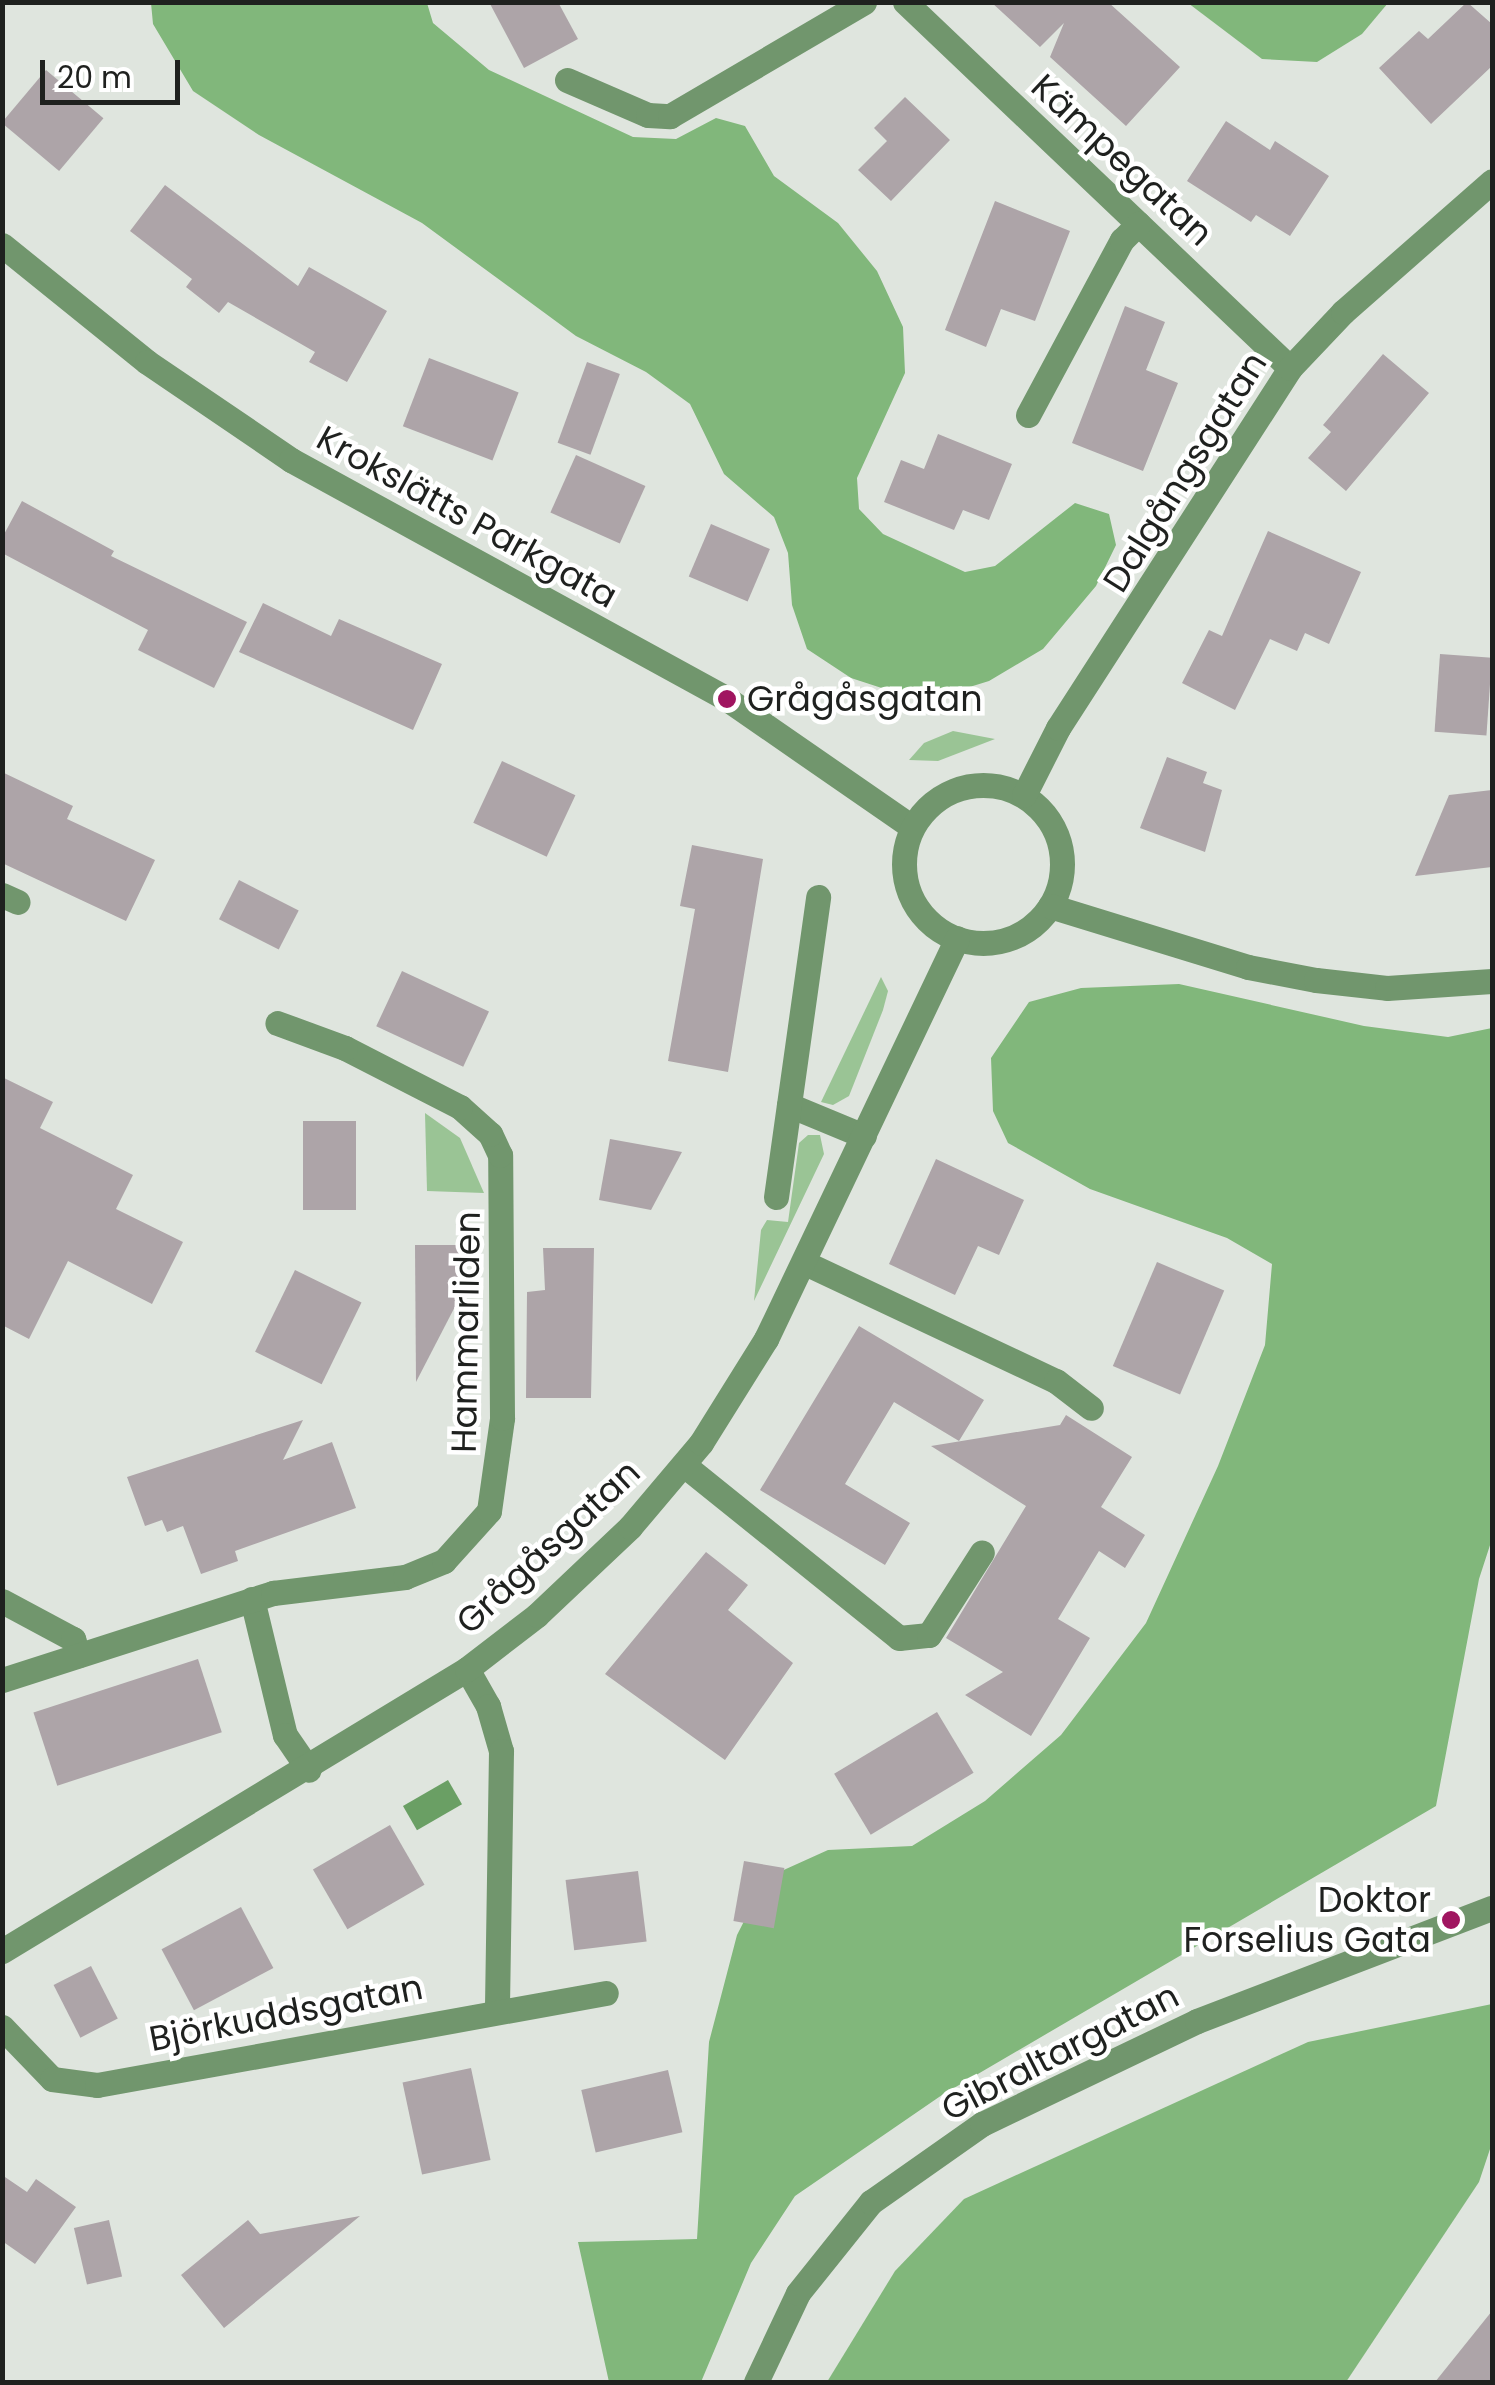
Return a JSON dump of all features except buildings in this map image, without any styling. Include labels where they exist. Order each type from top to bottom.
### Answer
[{"type":"street","points":[[567,80],[648,115],[670,116],[864,2]]},
{"type":"street","name":"Kämpegatan","points":[[906,2],[1290,368]]},
{"type":"street","name":"Dalgångsgatan","points":[[1024,796],[1058,728],[1290,368],[1342,312],[1492,181]]},
{"type":"street","points":[[1028,416],[1122,240],[1138,224]]},
{"type":"street","name":"Krokslätts Parkgata","points":[[2,245],[147,362],[291,460],[726,700],[912,827]]},
{"type":"street","points":[[982,784],[1024,796],[1056,834],[1060,883],[1050,906],[1036,923],[999,942],[957,938],[936,928],[909,893],[905,848],[912,827],[942,796],[961,787],[982,784]]},
{"type":"street","points":[[776,1197],[818,897]]},
{"type":"street","points":[[1050,906],[1230,963],[1316,980],[1386,988],[1492,981]]},
{"type":"street","name":"Grågåsgatan","points":[[2,1951],[309,1770],[466,1669],[537,1615],[630,1527],[684,1465],[742,1382],[806,1263],[957,938]]},
{"type":"street","name":"Hammarliden","points":[[2,1680],[252,1599],[405,1577],[444,1562],[489,1511],[502,1418],[505,1188],[490,1134],[446,1100],[345,1048],[277,1023]]},
{"type":"street","points":[[789,1105],[864,1136]]},
{"type":"street","points":[[806,1263],[1056,1381],[1091,1408]]},
{"type":"street","points":[[684,1465],[899,1638],[929,1635],[982,1552]]},
{"type":"street","points":[[252,1599],[285,1735],[309,1770]]},
{"type":"street","points":[[2,1602],[74,1639],[78,1654]]},
{"type":"street","points":[[466,1669],[488,1706],[501,1751],[497,2010]]},
{"type":"street","name":"Gibraltargatan","points":[[756,2382],[798,2294],[871,2202],[982,2124],[1198,2021],[1492,1908]]},
{"type":"street","name":"Björkuddsgatan","points":[[2,2027],[36,2069],[71,2086],[606,1993]]},
{"type":"shaded area","points":[[151,3],[427,3],[433,23],[489,70],[633,137],[676,139],[716,118],[745,126],[774,176],[838,223],[877,271],[903,327],[905,373],[857,478],[859,509],[883,534],[965,572],[995,566],[1075,503],[1109,514],[1116,545],[1096,586],[1043,649],[989,681],[947,694],[897,693],[851,678],[807,649],[792,605],[788,553],[774,517],[724,474],[690,404],[646,372],[576,336],[422,223],[259,135],[193,91],[153,24]]},
{"type":"shaded area","points":[[1188,3],[1388,3],[1362,34],[1317,62],[1262,59]]},
{"type":"shaded area","points":[[953,731],[995,739],[938,761],[909,760],[924,743]]},
{"type":"shaded area","points":[[881,977],[888,991],[883,1010],[849,1096],[833,1105],[821,1102]]},
{"type":"shaded area","points":[[1179,984],[1364,1026],[1448,1037],[1492,1028],[1492,1539],[1479,1579],[1436,1806],[942,2095],[795,2196],[751,2263],[701,2382],[609,2382],[578,2242],[697,2239],[709,2042],[737,1935],[766,1878],[828,1850],[912,1846],[985,1801],[1061,1735],[1146,1623],[1218,1466],[1265,1345],[1272,1264],[1227,1238],[1090,1189],[1008,1143],[993,1111],[991,1058],[1029,1002],[1081,988]]},
{"type":"shaded area","points":[[425,1113],[460,1138],[484,1193],[427,1191]]},
{"type":"shaded area","points":[[808,1135],[820,1135],[824,1154],[754,1301],[761,1230],[767,1220],[788,1222],[799,1143]]},
{"type":"shaded area","points":[[448,1780],[462,1804],[417,1830],[403,1806]]},
{"type":"shaded area","points":[[1492,2004],[1492,2143],[1479,2182],[1346,2382],[827,2382],[895,2271],[964,2199],[1308,2042]]},
{"type":"place","name":"Grågåsgatan","points":[[727,699]]},
{"type":"place","name":"Doktor Forselius Gata","points":[[1451,1920]]}]
